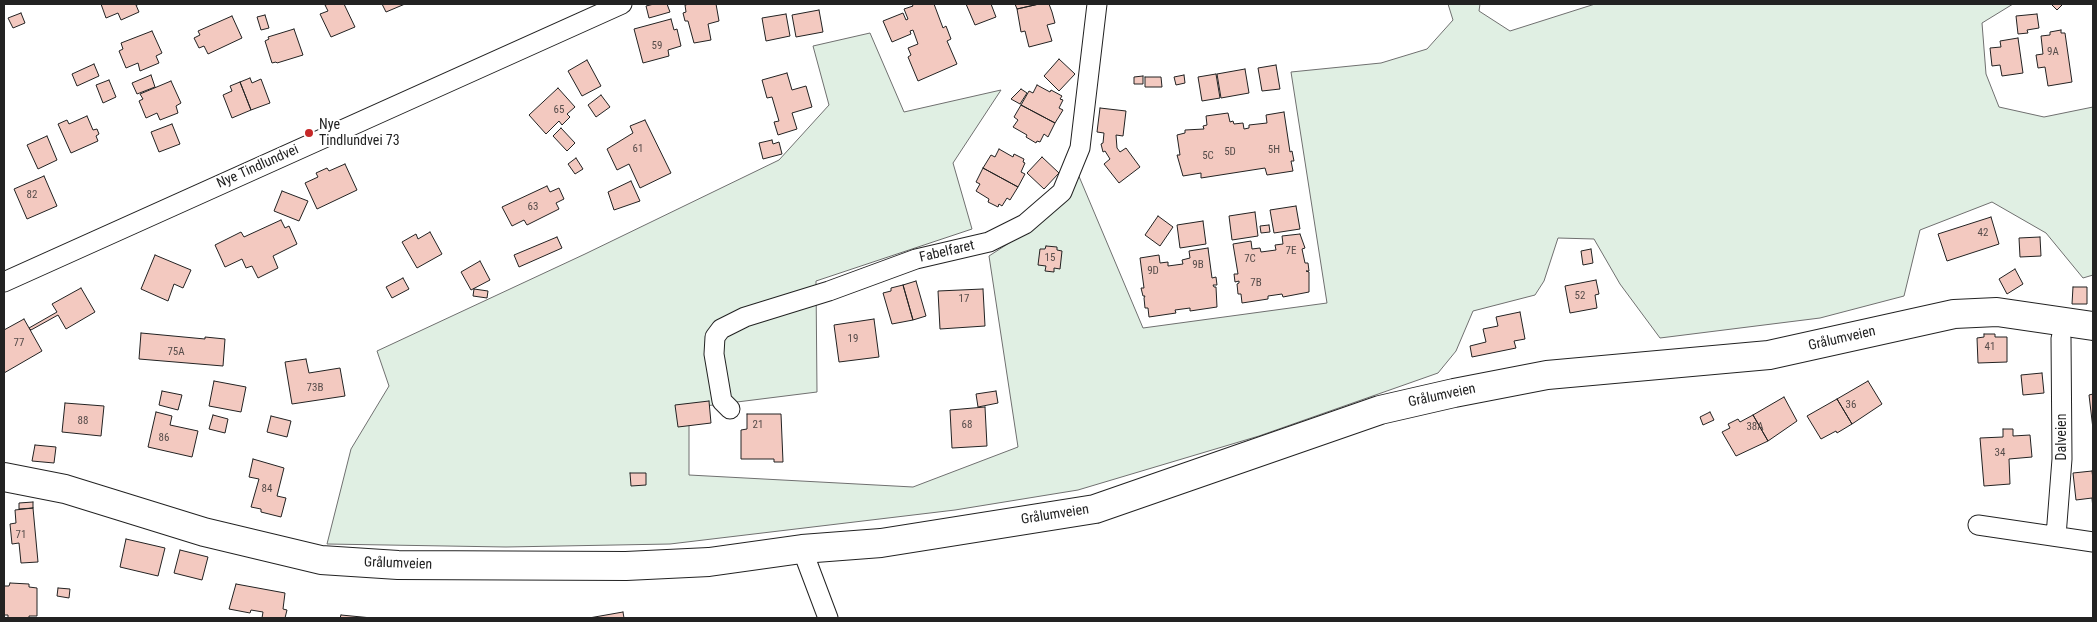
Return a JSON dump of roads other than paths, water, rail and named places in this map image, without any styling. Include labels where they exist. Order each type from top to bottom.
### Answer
[{"type":"main road","name":"Grålumveien","points":[[4,477],[65,489],[204,532],[320,560],[398,565],[626,566],[709,562],[802,549],[881,543],[1095,509],[1380,410],[1454,392],[1547,375],[1769,355],[1954,314],[1997,312],[2093,326]]},
{"type":"street","name":"Nye Tindlundvei","points":[[4,282],[622,4]]},
{"type":"street","name":"Fabelfaret","points":[[730,409],[722,401],[714,354],[715,337],[721,328],[745,317],[829,291],[916,259],[988,242],[1026,224],[1062,192],[1080,148],[1097,4]]},
{"type":"street","name":"Dalveien","points":[[2056,536],[2062,459],[2061,338]]},
{"type":"street","points":[[1978,525],[2093,542]]},
{"type":"street","points":[[802,549],[828,618]]},
{"type":"place","name":"Nye Tindlundvei 73","points":[[309,133]]}]
